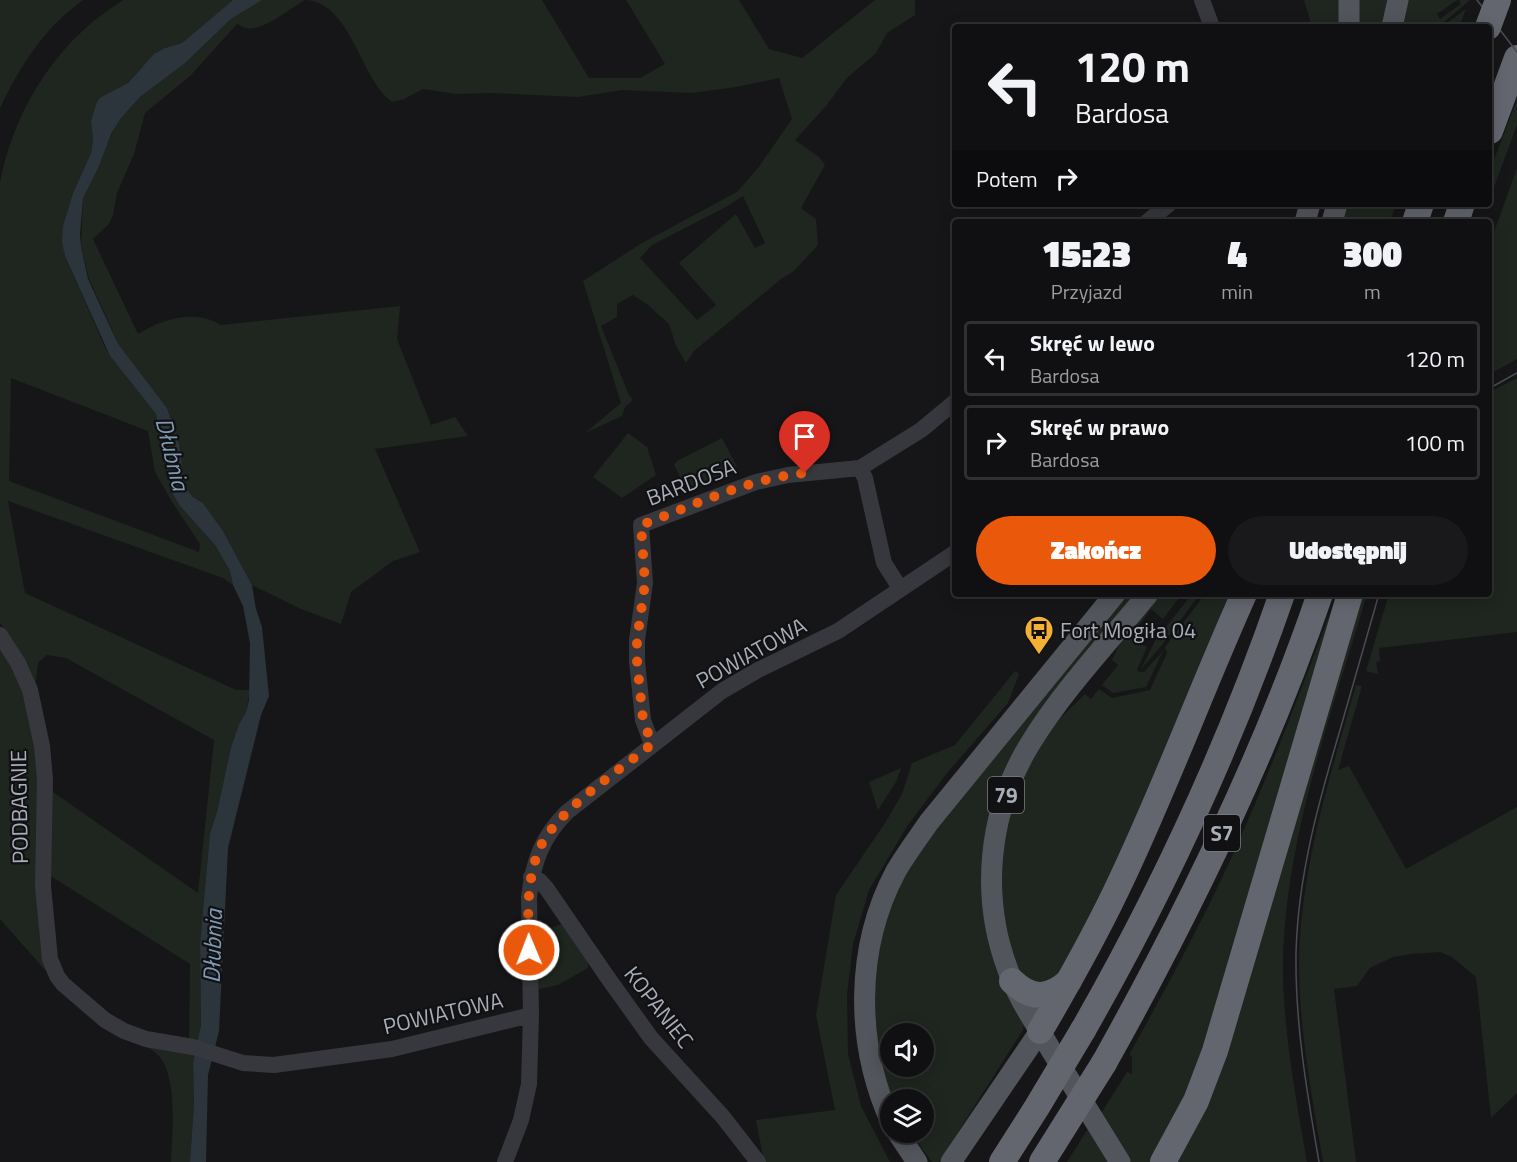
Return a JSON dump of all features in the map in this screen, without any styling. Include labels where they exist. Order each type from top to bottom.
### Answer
[{"type":"highway","points":[[1489,24],[1498,0]]},
{"type":"highway","points":[[1492,126],[1516,61]]},
{"type":"highway","points":[[1040,1031],[1120,882],[1243,597]]},
{"type":"highway","name":"S7","points":[[1002,1162],[1083,1030],[1122,962],[1158,891],[1230,729],[1281,597]]},
{"type":"highway","name":"S7","points":[[1042,1162],[1104,1063],[1149,984],[1262,746],[1319,597]]},
{"type":"highway","points":[[1163,1162],[1192,1108],[1215,1051],[1349,597]]},
{"type":"highway","points":[[1012,981],[1028,993],[1042,995],[1058,990],[1069,980]]},
{"type":"main road","points":[[1349,0],[1349,24]]},
{"type":"main road","points":[[1393,24],[1398,0]]},
{"type":"main road","name":"79","points":[[880,1096],[874,1082],[869,1055],[864,1006],[867,962],[871,942],[888,888],[929,822],[1113,597]]},
{"type":"main road","name":"79","points":[[1120,1162],[1012,981],[998,937],[992,888],[994,839],[1008,788],[1021,759],[1045,721],[1146,597]]},
{"type":"main road","points":[[951,1162],[1040,1031]]},
{"type":"main road","points":[[904,1143],[917,1162]]},
{"type":"street","points":[[1202,0],[1211,24]]},
{"type":"street","points":[[1151,219],[1165,207]]},
{"type":"street","name":"BARDOSA","points":[[652,744],[643,720],[637,661],[637,640],[645,583],[641,525],[756,482],[788,475],[860,468],[921,430],[952,404]]},
{"type":"street","points":[[860,468],[867,488],[884,563],[900,588]]},
{"type":"street","name":"POWIATOWA","points":[[63,984],[105,1020],[124,1031],[155,1042],[193,1047],[220,1057],[253,1065],[295,1063],[406,1046],[531,1015],[529,907],[531,877],[538,851],[557,821],[722,691],[758,670],[838,631],[952,555]]},
{"type":"street","name":"PODBAGNIE","points":[[0,635],[18,663],[30,690],[42,746],[45,779],[43,878],[46,937],[53,968],[63,984]]},
{"type":"street","name":"KOPANIEC","points":[[531,877],[540,881],[548,889],[651,1038],[723,1117],[758,1162]]},
{"type":"street","points":[[505,1162],[526,1107],[531,1015]]},
{"type":"shaded area","points":[[0,0],[83,0],[57,22],[35,48],[0,108]]},
{"type":"shaded area","points":[[123,0],[233,0],[182,43],[165,48],[141,68],[128,83],[101,97],[91,121],[93,140],[91,153],[73,193],[63,226],[65,256],[103,343],[110,356],[156,414],[164,446],[166,475],[180,506],[215,545],[230,571],[233,585],[223,578],[8,501],[25,593],[236,690],[250,690],[246,712],[231,747],[217,812],[210,833],[200,944],[201,1025],[197,1044],[189,1043],[190,964],[46,873],[50,790],[198,893],[214,740],[66,658],[47,655],[38,663],[35,688],[21,653],[0,623],[0,183],[12,139],[31,96],[57,58],[72,41]],"holes":[[[11,378],[148,431],[155,472],[200,544],[199,552],[9,481]]]},
{"type":"shaded area","points":[[262,0],[305,0],[260,26],[244,28],[237,24],[190,76],[145,113],[134,154],[117,193],[113,215],[109,224],[93,239],[138,334],[157,324],[179,318],[200,318],[221,325],[400,306],[397,339],[431,425],[455,417],[468,436],[375,449],[420,552],[393,561],[351,592],[341,624],[301,609],[252,585],[223,531],[203,503],[193,497],[185,487],[179,444],[167,408],[119,345],[89,279],[81,247],[83,198],[117,122],[140,97],[184,64],[231,19]]},
{"type":"shaded area","points":[[306,0],[542,0],[589,78],[640,78],[665,64],[626,0],[739,0],[769,49],[802,58],[875,0],[915,0],[915,15],[887,33],[876,53],[846,79],[826,106],[795,140],[819,157],[825,165],[801,208],[816,219],[818,245],[794,271],[781,279],[694,351],[686,363],[676,346],[669,324],[648,305],[633,295],[617,304],[617,317],[601,326],[633,400],[625,407],[622,416],[585,433],[621,403],[583,281],[642,243],[737,192],[758,168],[792,119],[779,78],[692,93],[622,90],[578,97],[491,93],[456,94],[423,89],[404,99],[392,102],[371,76],[345,27],[322,5]],"holes":[[[743,196],[765,243],[755,248],[736,214],[679,263],[716,305],[697,320],[640,258],[652,245]]]},
{"type":"shaded area","points":[[1304,0],[1341,0],[1342,24],[1311,24]]},
{"type":"shaded area","points":[[1357,0],[1390,0],[1384,24],[1358,24]]},
{"type":"shaded area","points":[[1407,0],[1457,0],[1437,14],[1440,19],[1461,4],[1459,0],[1470,0],[1444,24],[1402,24]]},
{"type":"shaded area","points":[[1466,9],[1460,24],[1445,24]]},
{"type":"shaded area","points":[[1517,100],[1517,125],[1492,193],[1492,165]]},
{"type":"shaded area","points":[[1517,168],[1517,359],[1492,373],[1492,237]]},
{"type":"shaded area","points":[[1346,207],[1395,207],[1391,219],[1342,219]]},
{"type":"shaded area","points":[[1517,378],[1517,632],[1379,648],[1380,661],[1376,662],[1378,674],[1366,671],[1388,597],[1492,597],[1492,391]]},
{"type":"shaded area","points":[[628,433],[647,447],[656,475],[622,498],[593,477]]},
{"type":"shaded area","points":[[722,438],[737,467],[688,492],[674,465],[677,461]]},
{"type":"shaded area","points":[[1124,597],[1135,597],[1067,680],[985,844],[1024,1024],[1023,1030],[939,1162],[932,1162],[918,1143],[934,1143],[934,1089],[889,1089],[886,1077],[934,1077],[934,1023],[880,1023],[880,1060],[879,1057],[873,990],[881,932],[902,878],[918,852],[984,767]]},
{"type":"shaded area","points":[[1156,597],[1180,597],[1163,619],[1151,609],[1130,637],[1147,647],[1137,670],[1139,672],[1144,672],[1163,651],[1146,687],[1113,693],[1102,685],[1118,665],[1112,660],[1123,637]]},
{"type":"shaded area","points":[[1190,597],[1198,597],[1141,669],[1155,641]]},
{"type":"shaded area","points":[[1203,597],[1233,597],[1105,891],[1057,981],[1029,984],[1015,965],[1001,902],[1002,841],[1017,786],[1048,730],[1085,694],[1091,699],[1099,689],[1112,698],[1150,690],[1167,653],[1165,647]]},
{"type":"shaded area","points":[[1336,597],[1213,1030],[1157,1162],[1129,1162],[1100,1115],[1127,1072],[1132,1074],[1132,1056],[1129,1055],[1197,929],[1234,852],[1275,757]]},
{"type":"shaded area","points":[[1357,597],[1366,597],[1325,733],[1300,828],[1285,923],[1283,972],[1286,1020],[1291,1067],[1307,1162],[1173,1162]]},
{"type":"shaded area","points":[[0,646],[25,690],[37,747],[54,980],[0,919]]},
{"type":"shaded area","points":[[1015,671],[1019,674],[1008,703],[947,773],[908,825],[869,890],[853,944],[847,995],[848,1054],[861,1106],[890,1162],[764,1162],[756,1120],[835,1110],[816,1015],[836,895],[902,794],[912,763],[955,745]]},
{"type":"shaded area","points":[[1356,685],[1362,686],[1338,770],[1349,766],[1406,869],[1517,807],[1517,1093],[1491,1118],[1476,977],[1452,957],[1440,952],[1393,957],[1370,968],[1357,986],[1334,989],[1356,1162],[1323,1162],[1301,1013],[1299,962],[1301,926],[1318,822]]},
{"type":"shaded area","points":[[901,768],[896,782],[878,810],[869,782]]},
{"type":"shaded area","points":[[562,924],[588,961],[588,968],[558,985],[539,989],[537,932]]},
{"type":"shaded area","points":[[115,1030],[196,1052],[193,1063],[194,1103],[190,1162],[171,1162],[173,1120],[171,1089],[163,1062],[156,1053]]},
{"type":"shaded area","points":[[1089,1127],[1111,1162],[1067,1162]]},
{"type":"water","name":"Dłubnia","points":[[233,0],[262,0],[231,19],[184,64],[140,97],[121,118],[112,132],[83,198],[80,234],[88,279],[112,331],[119,345],[167,408],[179,444],[185,487],[193,497],[203,503],[223,531],[252,585],[262,627],[269,696],[261,715],[228,848],[219,1031],[208,1075],[206,1162],[190,1162],[194,1103],[193,1063],[201,1025],[200,944],[210,833],[217,812],[231,747],[249,700],[250,643],[243,606],[233,585],[230,571],[215,545],[180,506],[170,489],[156,414],[110,356],[65,256],[62,242],[63,226],[73,193],[91,153],[93,140],[91,121],[97,102],[101,97],[128,83],[154,54],[182,43]]},
{"type":"tram line","points":[[1477,0],[1517,52]]},
{"type":"tram line","points":[[1492,387],[1517,373]]},
{"type":"tram line","points":[[1319,1162],[1306,1084],[1297,1006],[1298,924],[1310,840],[1378,597]]},
{"type":"place","name":"Fort Mogiła 04","points":[[1039,656]]},
{"type":"route","points":[[529,950],[531,877],[543,840],[567,812],[652,744],[644,728],[637,661],[637,640],[645,583],[641,525],[742,486],[805,473]]}]
